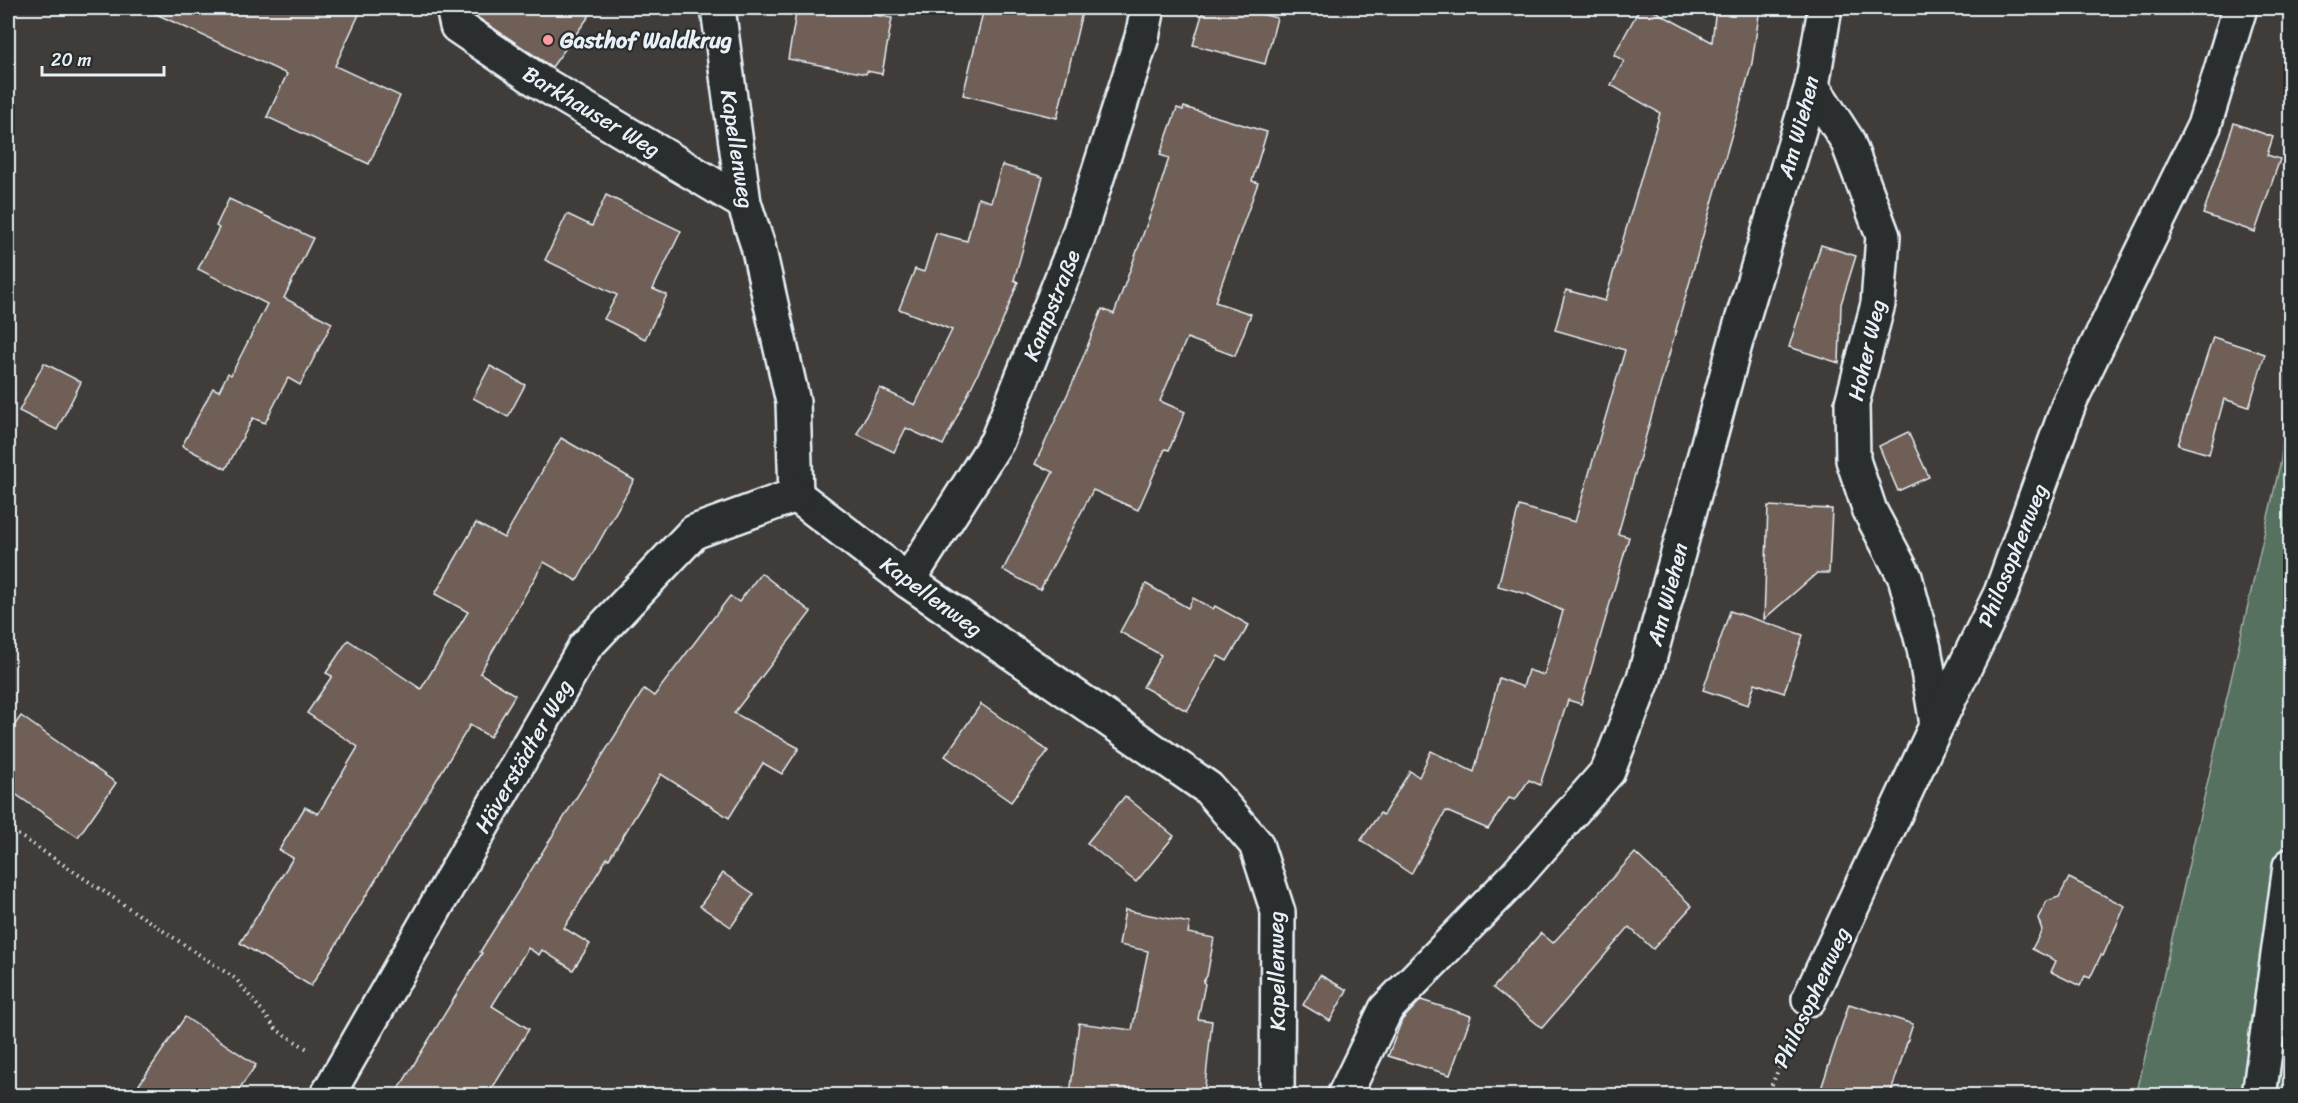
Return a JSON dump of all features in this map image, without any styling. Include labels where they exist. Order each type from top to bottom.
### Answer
[{"type":"street","name":"Barkhauser Weg","points":[[453,8],[457,26],[522,69],[744,203]]},
{"type":"street","name":"Kapellenweg","points":[[718,8],[744,203],[758,246],[793,402],[796,495],[908,581],[1208,788],[1256,844],[1278,912],[1276,1095]]},
{"type":"street","name":"Kampstraße","points":[[908,581],[997,441],[1077,240],[1142,37],[1148,8]]},
{"type":"street","name":"Am Wiehen","points":[[1344,1095],[1386,1009],[1515,877],[1608,771],[1644,678],[1736,341],[1812,86],[1825,8]]},
{"type":"street","name":"Philosophenweg","points":[[1809,999],[1936,724],[2001,593],[2070,401],[2204,126],[2240,8]]},
{"type":"street","name":"Hoher Weg","points":[[1812,86],[1847,140],[1883,236],[1878,304],[1852,403],[1852,460],[1870,511],[1905,577],[1924,648],[1936,724]]},
{"type":"street","name":"Häverstädter Weg","points":[[334,1083],[585,647],[694,532],[796,495]]},
{"type":"street","points":[[2259,1095],[2290,866]]},
{"type":"path","points":[[8,828],[236,979],[277,1030],[334,1083]]},
{"type":"path","name":"Philosophenweg","points":[[1767,1095],[1809,999]]},
{"type":"green space","points":[[2290,351],[2290,1095],[2136,1096],[2281,460]]},
{"type":"building","points":[[143,8],[362,8],[335,66],[400,96],[369,164],[267,117],[287,74]]},
{"type":"building","points":[[472,8],[595,8],[552,67],[474,15]]},
{"type":"building","points":[[797,8],[836,8],[892,18],[882,74],[867,71],[866,74],[788,59]]},
{"type":"building","points":[[984,8],[1083,8],[1057,118],[963,95]]},
{"type":"building","points":[[1204,8],[1237,8],[1277,18],[1265,64],[1193,45]]},
{"type":"building","points":[[1640,8],[1649,8],[1712,42],[1716,8],[1760,8],[1752,63],[1618,534],[1629,537],[1581,704],[1568,700],[1540,785],[1529,780],[1515,800],[1509,798],[1488,829],[1446,811],[1411,874],[1361,840],[1380,813],[1383,815],[1410,771],[1419,777],[1431,751],[1474,772],[1499,678],[1523,687],[1528,670],[1544,675],[1563,611],[1527,594],[1498,586],[1519,506],[1575,522],[1625,350],[1555,330],[1566,290],[1605,301],[1660,113],[1611,85],[1624,61],[1614,55]]},
{"type":"building","points":[[1184,107],[1267,132],[1252,181],[1258,183],[1215,302],[1251,314],[1235,356],[1187,338],[1160,401],[1185,412],[1169,450],[1165,449],[1138,510],[1093,490],[1040,590],[1003,570],[1053,472],[1035,464],[1074,380],[1102,309],[1114,314],[1169,158],[1160,155],[1177,108],[1183,110]]},
{"type":"building","points":[[2234,123],[2273,137],[2267,155],[2280,159],[2255,232],[2203,214]]},
{"type":"building","points":[[1002,165],[1043,177],[1014,280],[1018,282],[1000,328],[943,445],[906,428],[894,452],[857,434],[880,388],[915,405],[952,330],[899,309],[915,269],[924,272],[936,233],[967,241],[978,198],[991,202]]},
{"type":"building","points":[[606,195],[681,231],[653,289],[667,295],[645,339],[604,319],[617,295],[545,260],[567,214],[592,226]]},
{"type":"building","points":[[229,199],[313,238],[284,298],[332,323],[300,385],[288,378],[265,423],[253,418],[226,469],[182,446],[213,388],[219,391],[228,373],[231,375],[267,304],[198,269],[219,228],[216,226]]},
{"type":"building","points":[[1821,245],[1856,256],[1841,304],[1839,363],[1789,347]]},
{"type":"building","points":[[2213,337],[2265,354],[2249,407],[2224,399],[2209,454],[2178,445]]},
{"type":"building","points":[[44,363],[81,382],[57,430],[19,411]]},
{"type":"building","points":[[490,366],[525,385],[508,417],[473,398]]},
{"type":"building","points":[[1908,432],[1929,477],[1898,491],[1879,446]]},
{"type":"building","points":[[561,438],[634,480],[577,581],[544,562],[480,673],[515,695],[490,737],[470,725],[311,986],[240,943],[293,858],[279,850],[305,807],[318,814],[358,747],[307,713],[332,676],[326,673],[348,640],[421,689],[468,612],[435,594],[476,523],[504,538]]},
{"type":"building","points":[[1768,506],[1832,509],[1829,573],[1817,573],[1764,619]]},
{"type":"building","points":[[761,573],[811,612],[734,713],[799,748],[782,774],[763,763],[729,818],[661,774],[564,928],[590,944],[573,970],[542,950],[539,955],[528,948],[492,1006],[529,1029],[488,1095],[395,1095],[482,953],[480,952],[644,689],[654,696],[730,596],[739,602]]},
{"type":"building","points":[[1146,584],[1188,608],[1193,598],[1213,609],[1215,606],[1249,625],[1227,661],[1218,656],[1187,711],[1143,687],[1161,655],[1120,632]]},
{"type":"building","points":[[1730,611],[1803,635],[1784,693],[1755,683],[1748,705],[1703,690]]},
{"type":"building","points":[[981,704],[1048,751],[1011,802],[945,756]]},
{"type":"building","points":[[21,716],[116,783],[78,837],[8,789],[8,734]]},
{"type":"building","points":[[1125,796],[1174,836],[1136,882],[1087,843]]},
{"type":"building","points":[[1635,853],[1692,906],[1653,949],[1629,927],[1542,1028],[1493,988],[1541,933],[1553,943]]},
{"type":"building","points":[[723,873],[754,894],[731,927],[700,906]]},
{"type":"building","points":[[2069,878],[2125,906],[2103,956],[2101,955],[2090,978],[2085,976],[2080,986],[2051,972],[2056,961],[2032,949],[2042,930],[2038,918],[2047,901],[2059,897]]},
{"type":"building","points":[[1125,910],[1190,923],[1188,933],[1214,938],[1207,976],[1203,982],[1205,984],[1198,1019],[1212,1021],[1204,1095],[1070,1095],[1079,1023],[1132,1030],[1148,951],[1119,945]]},
{"type":"building","points":[[1320,975],[1347,990],[1330,1021],[1303,1005]]},
{"type":"building","points":[[1421,1000],[1471,1016],[1450,1075],[1388,1056],[1402,1020]]},
{"type":"building","points":[[1849,1004],[1913,1024],[1890,1095],[1819,1095]]},
{"type":"building","points":[[185,1017],[256,1065],[235,1095],[132,1095]]},
{"type":"place","name":"Gasthof Waldkrug","points":[[548,40]]}]
